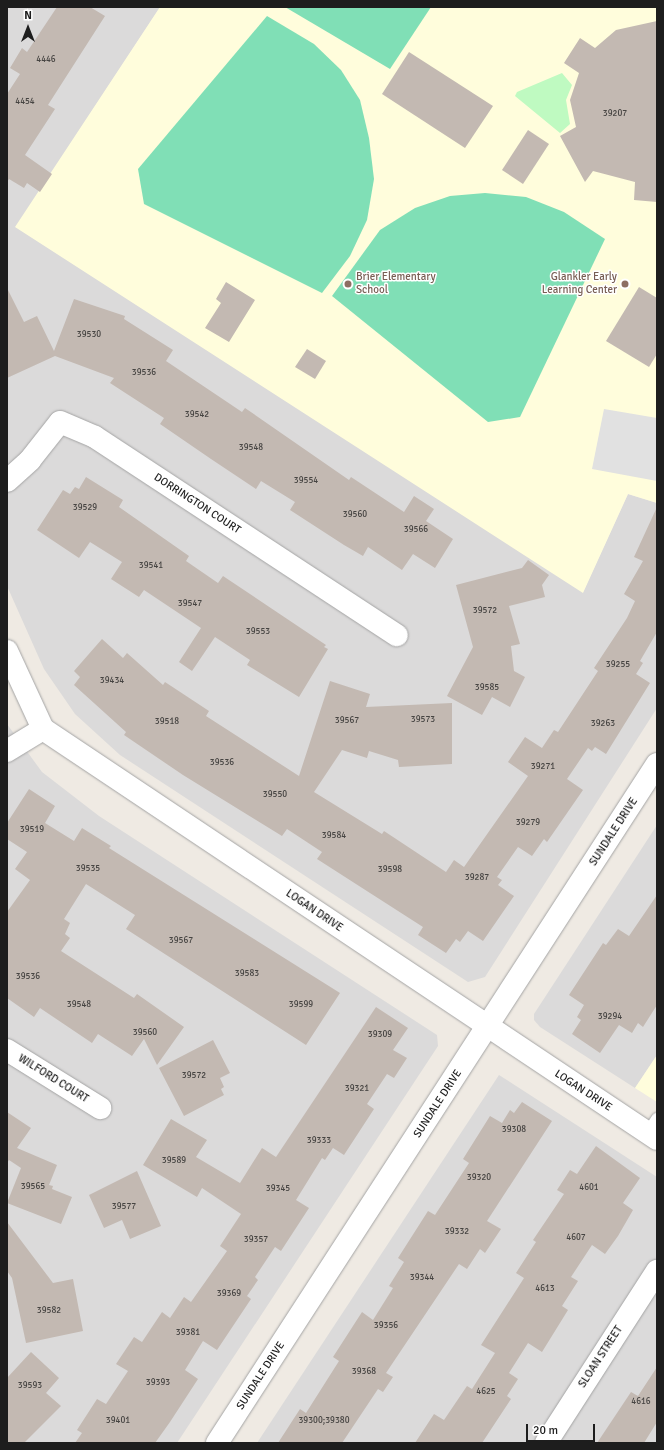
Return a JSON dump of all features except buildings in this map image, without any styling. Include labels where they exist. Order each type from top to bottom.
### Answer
[{"type":"street","name":"DORRINGTON COURT","points":[[7,481],[30,460],[60,422],[94,437],[397,636]]},
{"type":"street","points":[[7,651],[43,729],[7,751]]},
{"type":"street","name":"LOGAN DRIVE","points":[[43,729],[488,1027],[654,1130]]},
{"type":"street","name":"SUNDALE DRIVE","points":[[218,1443],[657,764]]},
{"type":"street","name":"WILFORD COURT","points":[[7,1050],[100,1108]]},
{"type":"street","name":"SLOAN STREET","points":[[546,1443],[657,1271]]},
{"type":"shaded area","points":[[7,7],[160,7],[16,227],[583,592],[628,494],[657,503],[657,708],[485,977],[468,982],[120,755],[75,714],[44,669],[7,586]]},
{"type":"shaded area","name":"Brier Elementary School","points":[[160,7],[657,7],[657,503],[628,494],[583,593],[15,227]]},
{"type":"shaded area","points":[[604,409],[657,418],[657,481],[592,469]]},
{"type":"shaded area","points":[[7,724],[42,772],[99,816],[437,1035],[438,1046],[177,1443],[7,1443]]},
{"type":"shaded area","points":[[657,825],[657,1055],[635,1088],[540,1027],[534,1020],[534,1014]]},
{"type":"shaded area","points":[[657,1055],[657,1102],[635,1088]]},
{"type":"shaded area","points":[[499,1075],[657,1177],[657,1443],[257,1443]]},
{"type":"green space","points":[[285,7],[431,7],[390,69]]},
{"type":"green space","points":[[267,16],[314,44],[341,70],[360,100],[369,138],[374,179],[367,220],[350,256],[322,293],[144,204],[138,169]]},
{"type":"green space","points":[[562,73],[572,85],[566,100],[570,124],[560,133],[515,96],[517,92]]},
{"type":"green space","points":[[485,193],[526,197],[564,212],[605,239],[520,417],[488,422],[332,296],[380,230],[415,208],[450,196]]},
{"type":"place","name":"Brier Elementary School","points":[[348,284]]},
{"type":"place","name":"Glankler Early Learning Center","points":[[625,284]]}]
